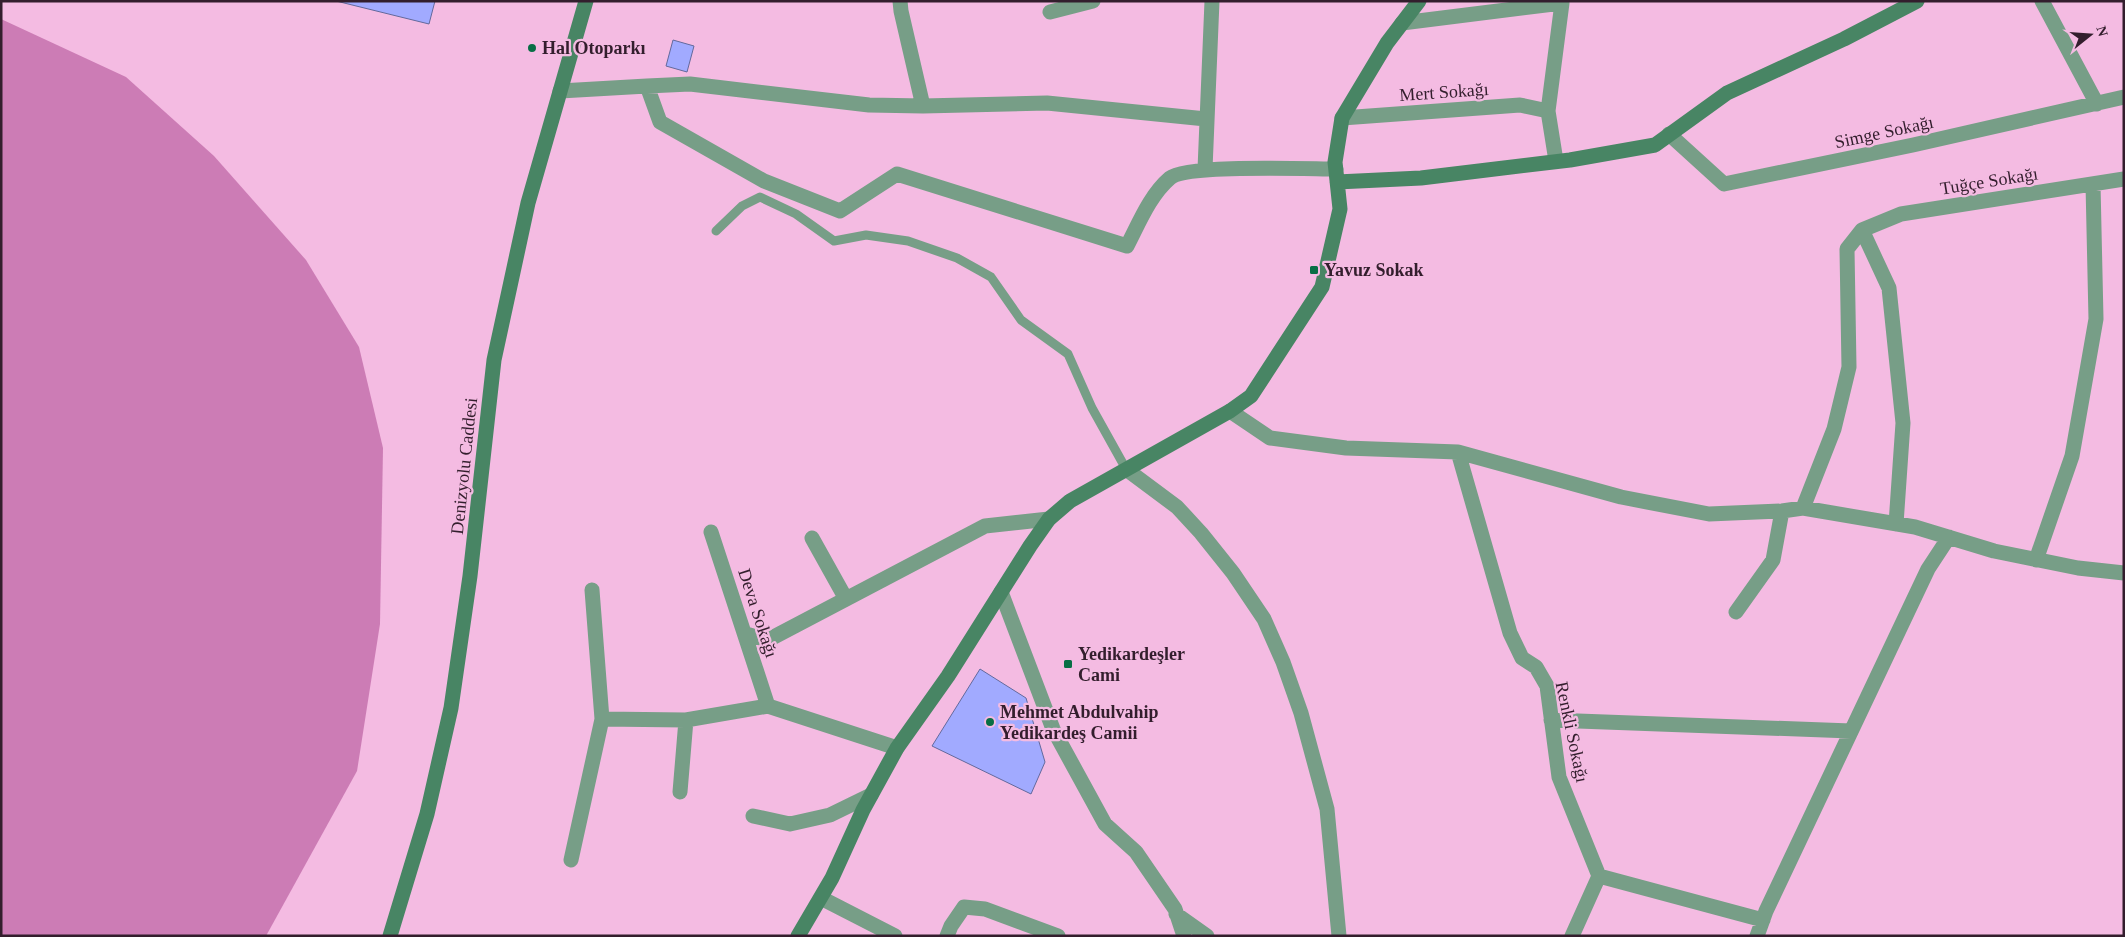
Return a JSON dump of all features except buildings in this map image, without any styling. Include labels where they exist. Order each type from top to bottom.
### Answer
[{"type":"street","name":"Denizyolu Caddesi","points":[[390,936],[427,814],[451,708],[470,576],[494,360],[528,203],[586,1]]},
{"type":"street","points":[[900,1],[923,106]]},
{"type":"street","points":[[1205,169],[1212,1]]},
{"type":"street","points":[[798,936],[832,878],[871,795],[897,748],[948,676],[1049,519],[1070,501],[1230,411],[1251,396],[1322,287],[1340,209],[1335,162],[1342,118],[1387,43],[1419,1]]},
{"type":"street","points":[[647,86],[660,122],[764,181],[840,211],[897,174],[1127,246],[1154,197],[1171,176],[1205,169],[1421,178],[1556,162],[1655,145],[1727,93],[1844,39],[1917,1]]},
{"type":"street","points":[[2042,1],[2097,104]]},
{"type":"street","points":[[1050,12],[1090,2]]},
{"type":"street","points":[[1402,23],[1562,3],[1548,111],[1556,162]]},
{"type":"street","points":[[560,91],[690,84],[869,105],[923,106],[1047,103],[1206,119]]},
{"type":"street","name":"Simge Sokağı","points":[[1669,134],[1724,184],[1913,145],[2124,97]]},
{"type":"street","name":"Mert Sokağı","points":[[1342,118],[1520,105],[1548,111]]},
{"type":"street","name":"Tuğçe Sokağı","points":[[1862,230],[1901,214],[2124,179]]},
{"type":"street","points":[[2036,560],[2072,456],[2096,319],[2093,184]]},
{"type":"street","points":[[1803,508],[1834,430],[1849,368],[1847,250],[1862,230],[1890,288],[1903,423],[1896,524]]},
{"type":"street","points":[[1230,411],[1270,438],[1346,448],[1458,452],[1621,497],[1709,514],[1782,511],[1803,508],[1915,527],[1994,552],[2078,568],[2124,573]]},
{"type":"street","name":"Renkli Sokağı","points":[[1458,452],[1510,633],[1522,658],[1536,667],[1546,686],[1559,777],[1599,876]]},
{"type":"street","points":[[1126,469],[1177,507],[1234,572],[1268,627],[1284,662],[1327,809],[1339,936]]},
{"type":"street","points":[[1736,612],[1773,560],[1782,511]]},
{"type":"street","points":[[746,634],[768,640],[985,526],[1049,519]]},
{"type":"street","name":"Deva Sokağı","points":[[711,532],[746,634],[768,706]]},
{"type":"street","points":[[812,538],[846,599]]},
{"type":"street","points":[[1757,936],[1928,568],[1949,538]]},
{"type":"street","points":[[571,860],[602,719],[592,590]]},
{"type":"street","points":[[1001,592],[1053,729],[1105,824],[1136,852],[1176,914],[1184,936]]},
{"type":"street","points":[[602,719],[686,720],[768,706],[897,748]]},
{"type":"street","points":[[680,792],[686,720]]},
{"type":"street","points":[[1551,720],[1851,731]]},
{"type":"street","points":[[753,816],[790,824],[830,815],[871,795]]},
{"type":"street","points":[[1572,936],[1599,876],[1763,920]]},
{"type":"street","points":[[821,898],[895,936]]},
{"type":"street","points":[[947,936],[951,926],[964,908],[985,909],[1058,936]]},
{"type":"street","points":[[1176,914],[1207,936]]},
{"type":"lane","points":[[716,231],[742,206],[760,197],[796,214],[834,241],[866,235],[908,241],[958,258],[991,277],[1021,320],[1068,354],[1092,408],[1126,469]]},
{"type":"shaded area","points":[[1,19],[126,77],[214,156],[306,260],[359,347],[383,448],[380,624],[357,771],[266,936],[1,936]]},
{"type":"place","name":"Hal Otoparkı","points":[[532,48]]},
{"type":"place","name":"Yavuz Sokak","points":[[1314,270]]},
{"type":"place","name":"Yedikardeşler Cami","points":[[1068,664]]},
{"type":"place","name":"Mehmet Abdulvahip Yedikardeş Camii","points":[[990,722]]}]
